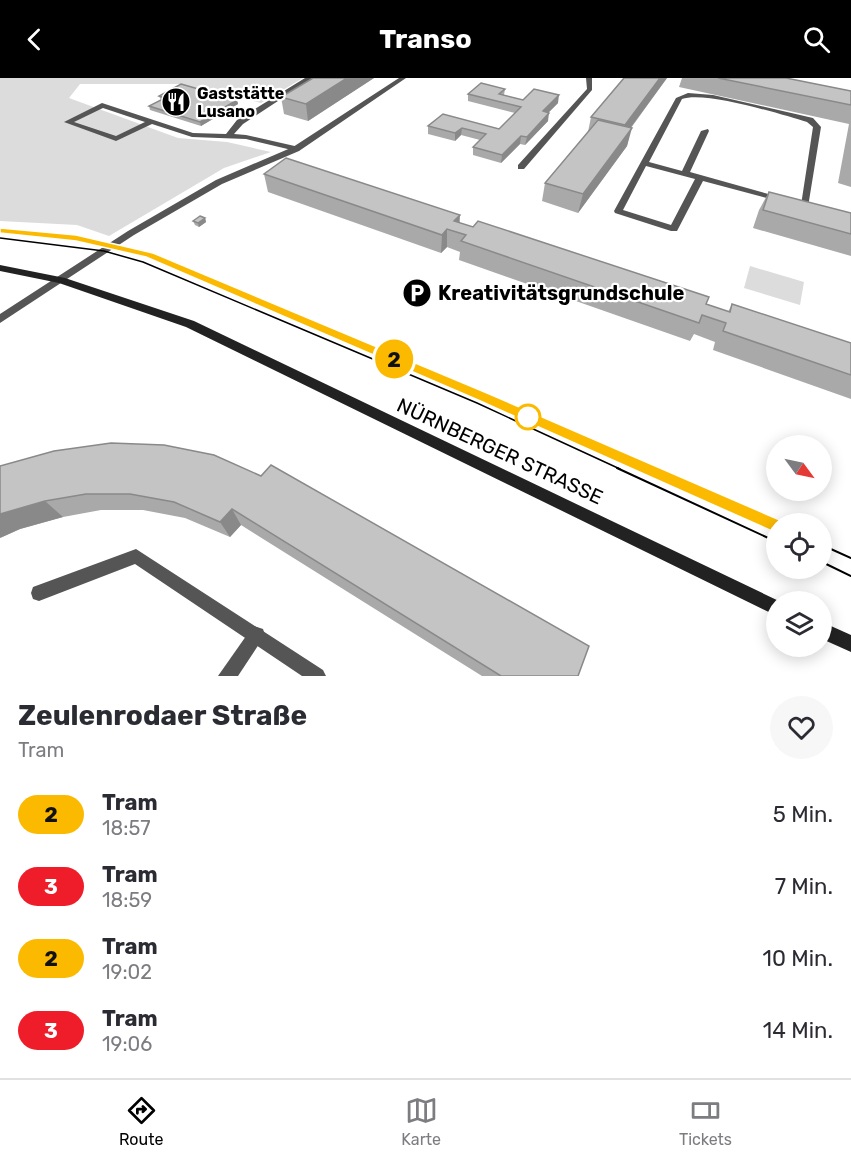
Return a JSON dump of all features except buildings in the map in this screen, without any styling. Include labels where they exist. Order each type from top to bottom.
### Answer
[{"type":"main road","name":"NÜRNBERGER STRASSE","points":[[0,267],[61,280],[190,324],[766,603]]},
{"type":"main road","points":[[832,635],[851,644]]},
{"type":"street","points":[[228,136],[240,123],[310,78]]},
{"type":"street","points":[[0,319],[131,233],[200,192],[296,149],[403,78]]},
{"type":"street","points":[[521,167],[590,88],[589,78]]},
{"type":"street","points":[[700,178],[674,229],[618,211],[679,98],[688,95],[713,97],[810,120],[817,127],[805,205]]},
{"type":"street","points":[[153,122],[116,139],[68,122],[102,105],[153,122],[192,135],[246,137],[296,149]]},
{"type":"street","points":[[685,174],[705,131]]},
{"type":"street","points":[[644,163],[816,208]]},
{"type":"street","points":[[39,593],[136,556],[317,676]]},
{"type":"street","points":[[227,676],[257,635]]},
{"type":"shaded area","points":[[0,78],[303,78],[261,103],[180,84],[80,84],[69,98],[178,138],[227,142],[271,152],[224,168],[109,236],[77,225],[0,221]]},
{"type":"shaded area","points":[[750,266],[804,282],[800,305],[744,288]]},
{"type":"tram line","name":"2","points":[[0,231],[76,238],[149,255],[482,396],[766,521]]},
{"type":"tram line","points":[[0,238],[104,251],[143,262],[477,403],[620,469]]},
{"type":"tram line","points":[[524,415],[648,469]]},
{"type":"tram line","points":[[617,468],[766,537]]},
{"type":"tram line","points":[[644,468],[766,521]]},
{"type":"tram line","points":[[832,549],[851,558]]},
{"type":"tram line","points":[[832,567],[851,576]]},
{"type":"place","name":"Gaststätte Lusano","points":[[176,102]]},
{"type":"place","name":"Kreativitätsgrundschule","points":[[417,293]]}]
